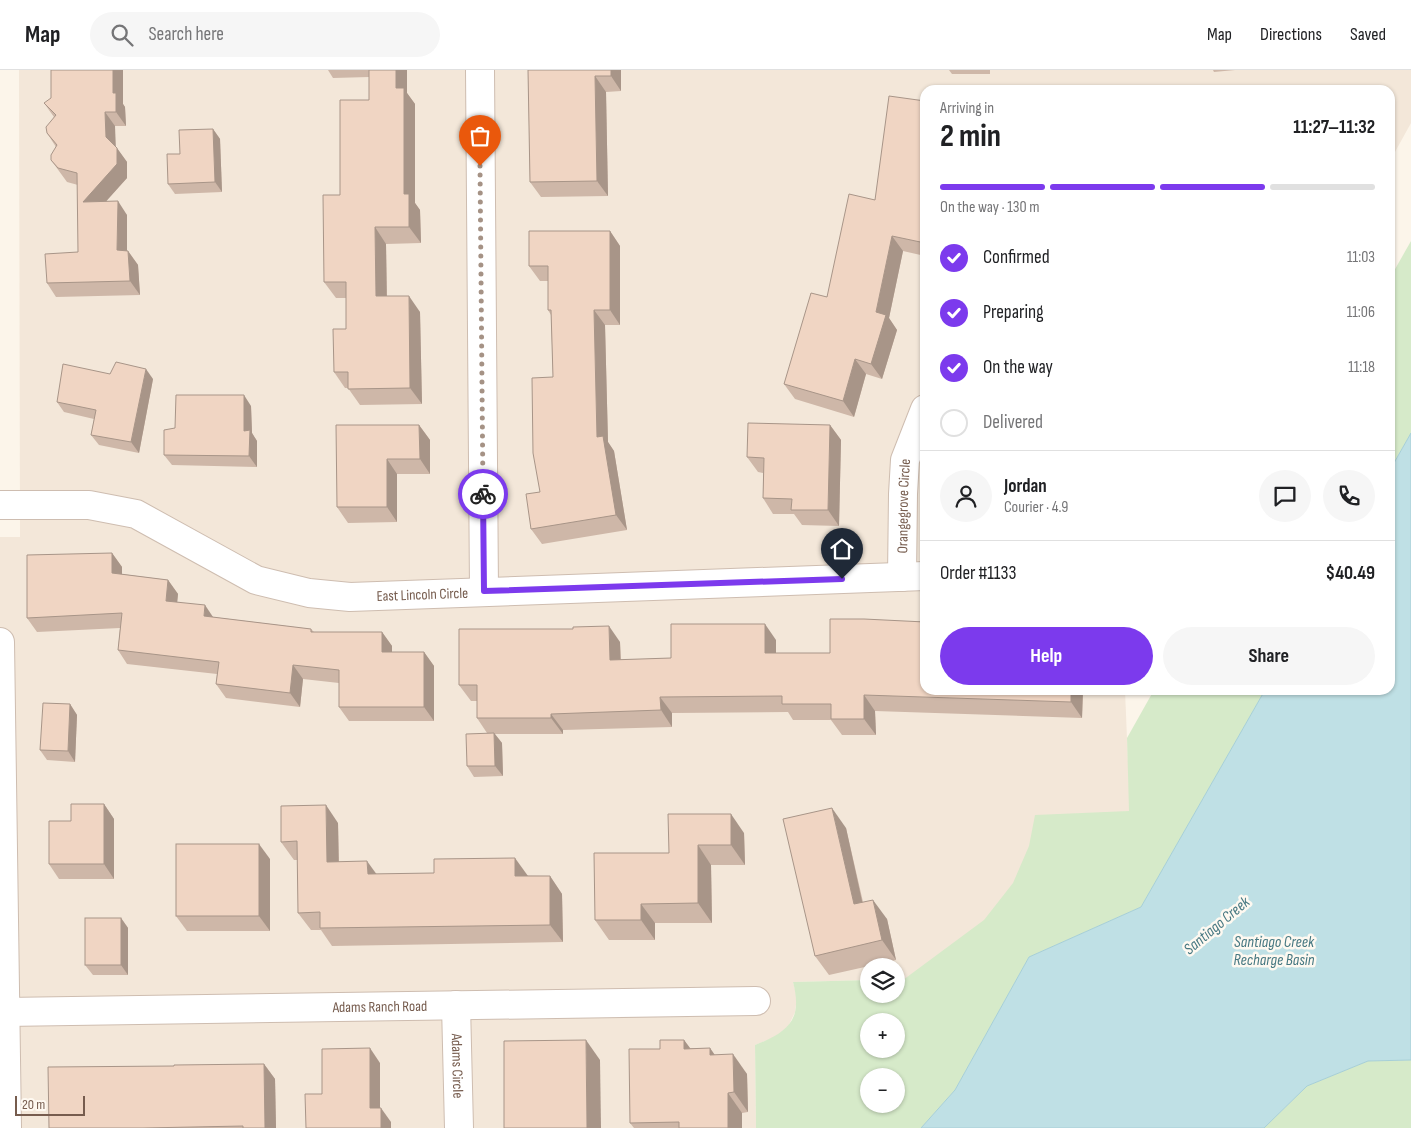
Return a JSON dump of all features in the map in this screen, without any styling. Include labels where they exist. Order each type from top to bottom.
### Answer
[{"type":"street","points":[[480,70],[484,591]]},
{"type":"street","name":"Orangegrove Circle","points":[[913,576],[903,494],[905,460],[920,422]]},
{"type":"street","name":"East Lincoln Circle","points":[[0,505],[89,505],[136,514],[256,580],[309,592],[350,597],[913,576]]},
{"type":"street","points":[[0,642],[2,957],[7,1128]]},
{"type":"street","name":"Adams Ranch Road","points":[[5,1012],[756,1001]]},
{"type":"street","name":"Adams Circle","points":[[456,1005],[459,1128]]},
{"type":"shaded area","points":[[19,70],[1411,70],[1411,123],[1395,152],[1395,85],[920,85],[920,695],[1125,695],[1130,811],[982,978],[905,980],[905,958],[860,958],[860,980],[793,982],[797,997],[795,1012],[788,1027],[775,1037],[755,1045],[756,1128],[0,1128],[0,537],[20,537]]},
{"type":"green space","points":[[1411,241],[1411,433],[1395,461],[1395,269]]},
{"type":"green space","points":[[1151,695],[1262,695],[1141,907],[1029,957],[955,1090],[921,1128],[756,1128],[755,1045],[776,1035],[790,1023],[796,1006],[793,982],[860,980],[860,1003],[905,1003],[905,979],[984,920],[1013,883],[1029,846],[1035,815],[1129,811],[1127,738]]},
{"type":"green space","points":[[1411,1060],[1411,1128],[1264,1128],[1307,1086],[1368,1061]]},
{"type":"water","name":"Santiago Creek Recharge Basin","points":[[1411,433],[1411,1060],[1368,1061],[1307,1086],[1264,1128],[921,1128],[955,1090],[1029,957],[1141,907],[1262,695],[1395,695],[1395,461]]},
{"type":"building","points":[[51,70],[113,70],[113,93],[116,93],[116,112],[105,112],[106,137],[117,148],[117,164],[83,202],[118,201],[117,250],[128,251],[130,281],[47,283],[45,254],[78,252],[77,173],[58,168],[51,160],[51,155],[57,145],[47,133],[46,127],[56,115],[44,103],[51,98]]},
{"type":"building","points":[[369,70],[396,70],[396,88],[404,88],[404,194],[409,194],[409,227],[375,227],[376,296],[409,296],[410,388],[348,389],[348,372],[334,372],[333,329],[346,329],[346,282],[324,282],[323,195],[340,195],[340,100],[369,100]]},
{"type":"building","points":[[528,70],[611,70],[611,76],[595,76],[597,181],[530,182]]},
{"type":"building","points":[[889,96],[920,100],[920,242],[892,236],[876,312],[886,315],[871,364],[855,359],[843,401],[784,384],[811,293],[827,297],[849,194],[875,200]]},
{"type":"building","points":[[213,129],[215,182],[168,184],[167,154],[180,154],[179,130]]},
{"type":"building","points":[[529,231],[610,231],[610,310],[594,310],[597,437],[603,436],[616,515],[531,529],[526,494],[540,492],[533,453],[532,378],[553,377],[551,310],[548,310],[548,266],[529,266]]},
{"type":"building","points":[[116,362],[146,369],[131,442],[91,435],[96,410],[57,402],[63,364],[110,374]]},
{"type":"building","points":[[176,395],[244,395],[244,431],[250,430],[249,456],[164,455],[164,430],[175,428]]},
{"type":"building","points":[[748,423],[830,425],[828,510],[791,510],[792,499],[763,498],[764,458],[747,457]]},
{"type":"building","points":[[336,425],[419,425],[420,459],[387,459],[387,507],[337,507]]},
{"type":"building","points":[[112,553],[112,573],[168,580],[166,601],[205,605],[204,616],[311,629],[311,632],[382,632],[382,652],[424,652],[424,707],[339,707],[339,670],[293,665],[290,693],[216,684],[219,662],[118,650],[122,613],[27,618],[27,555]]},
{"type":"building","points":[[830,619],[920,622],[920,695],[1071,695],[1071,702],[864,695],[864,719],[831,719],[831,704],[782,704],[782,696],[660,697],[661,710],[551,714],[551,718],[477,718],[477,685],[459,685],[459,629],[573,629],[573,627],[609,626],[610,660],[671,658],[671,624],[765,624],[765,653],[830,653]]},
{"type":"building","points":[[43,703],[70,704],[68,751],[40,750]]},
{"type":"building","points":[[494,733],[495,766],[467,766],[466,734]]},
{"type":"building","points":[[71,804],[104,804],[104,864],[49,864],[49,821],[71,821]]},
{"type":"building","points":[[326,805],[327,862],[367,861],[368,874],[434,873],[434,859],[515,858],[515,876],[550,876],[550,925],[320,928],[320,912],[298,913],[297,841],[281,842],[281,806]]},
{"type":"building","points":[[832,808],[854,904],[873,900],[882,940],[815,956],[783,819]]},
{"type":"building","points":[[668,814],[731,814],[731,845],[698,845],[698,903],[641,904],[641,920],[595,920],[594,853],[669,853]]},
{"type":"building","points":[[176,844],[259,844],[259,916],[176,916]]},
{"type":"building","points":[[85,918],[121,918],[121,965],[85,965]]},
{"type":"building","points":[[586,1040],[587,1128],[504,1128],[504,1041]]},
{"type":"building","points":[[660,1040],[684,1040],[684,1049],[710,1048],[710,1055],[733,1054],[734,1092],[728,1093],[728,1128],[679,1128],[679,1122],[630,1123],[629,1049],[660,1049]]},
{"type":"building","points":[[370,1048],[370,1108],[381,1108],[381,1128],[306,1128],[305,1094],[322,1094],[322,1049]]},
{"type":"building","points":[[264,1064],[265,1128],[243,1128],[243,1126],[49,1128],[48,1067]]},
{"type":"way so far","points":[[480,166],[483,494]]},
{"type":"route","points":[[483,494],[484,591],[842,579]]},
{"type":"water label","name":"Santiago Creek","points":[[1217,926]]}]
